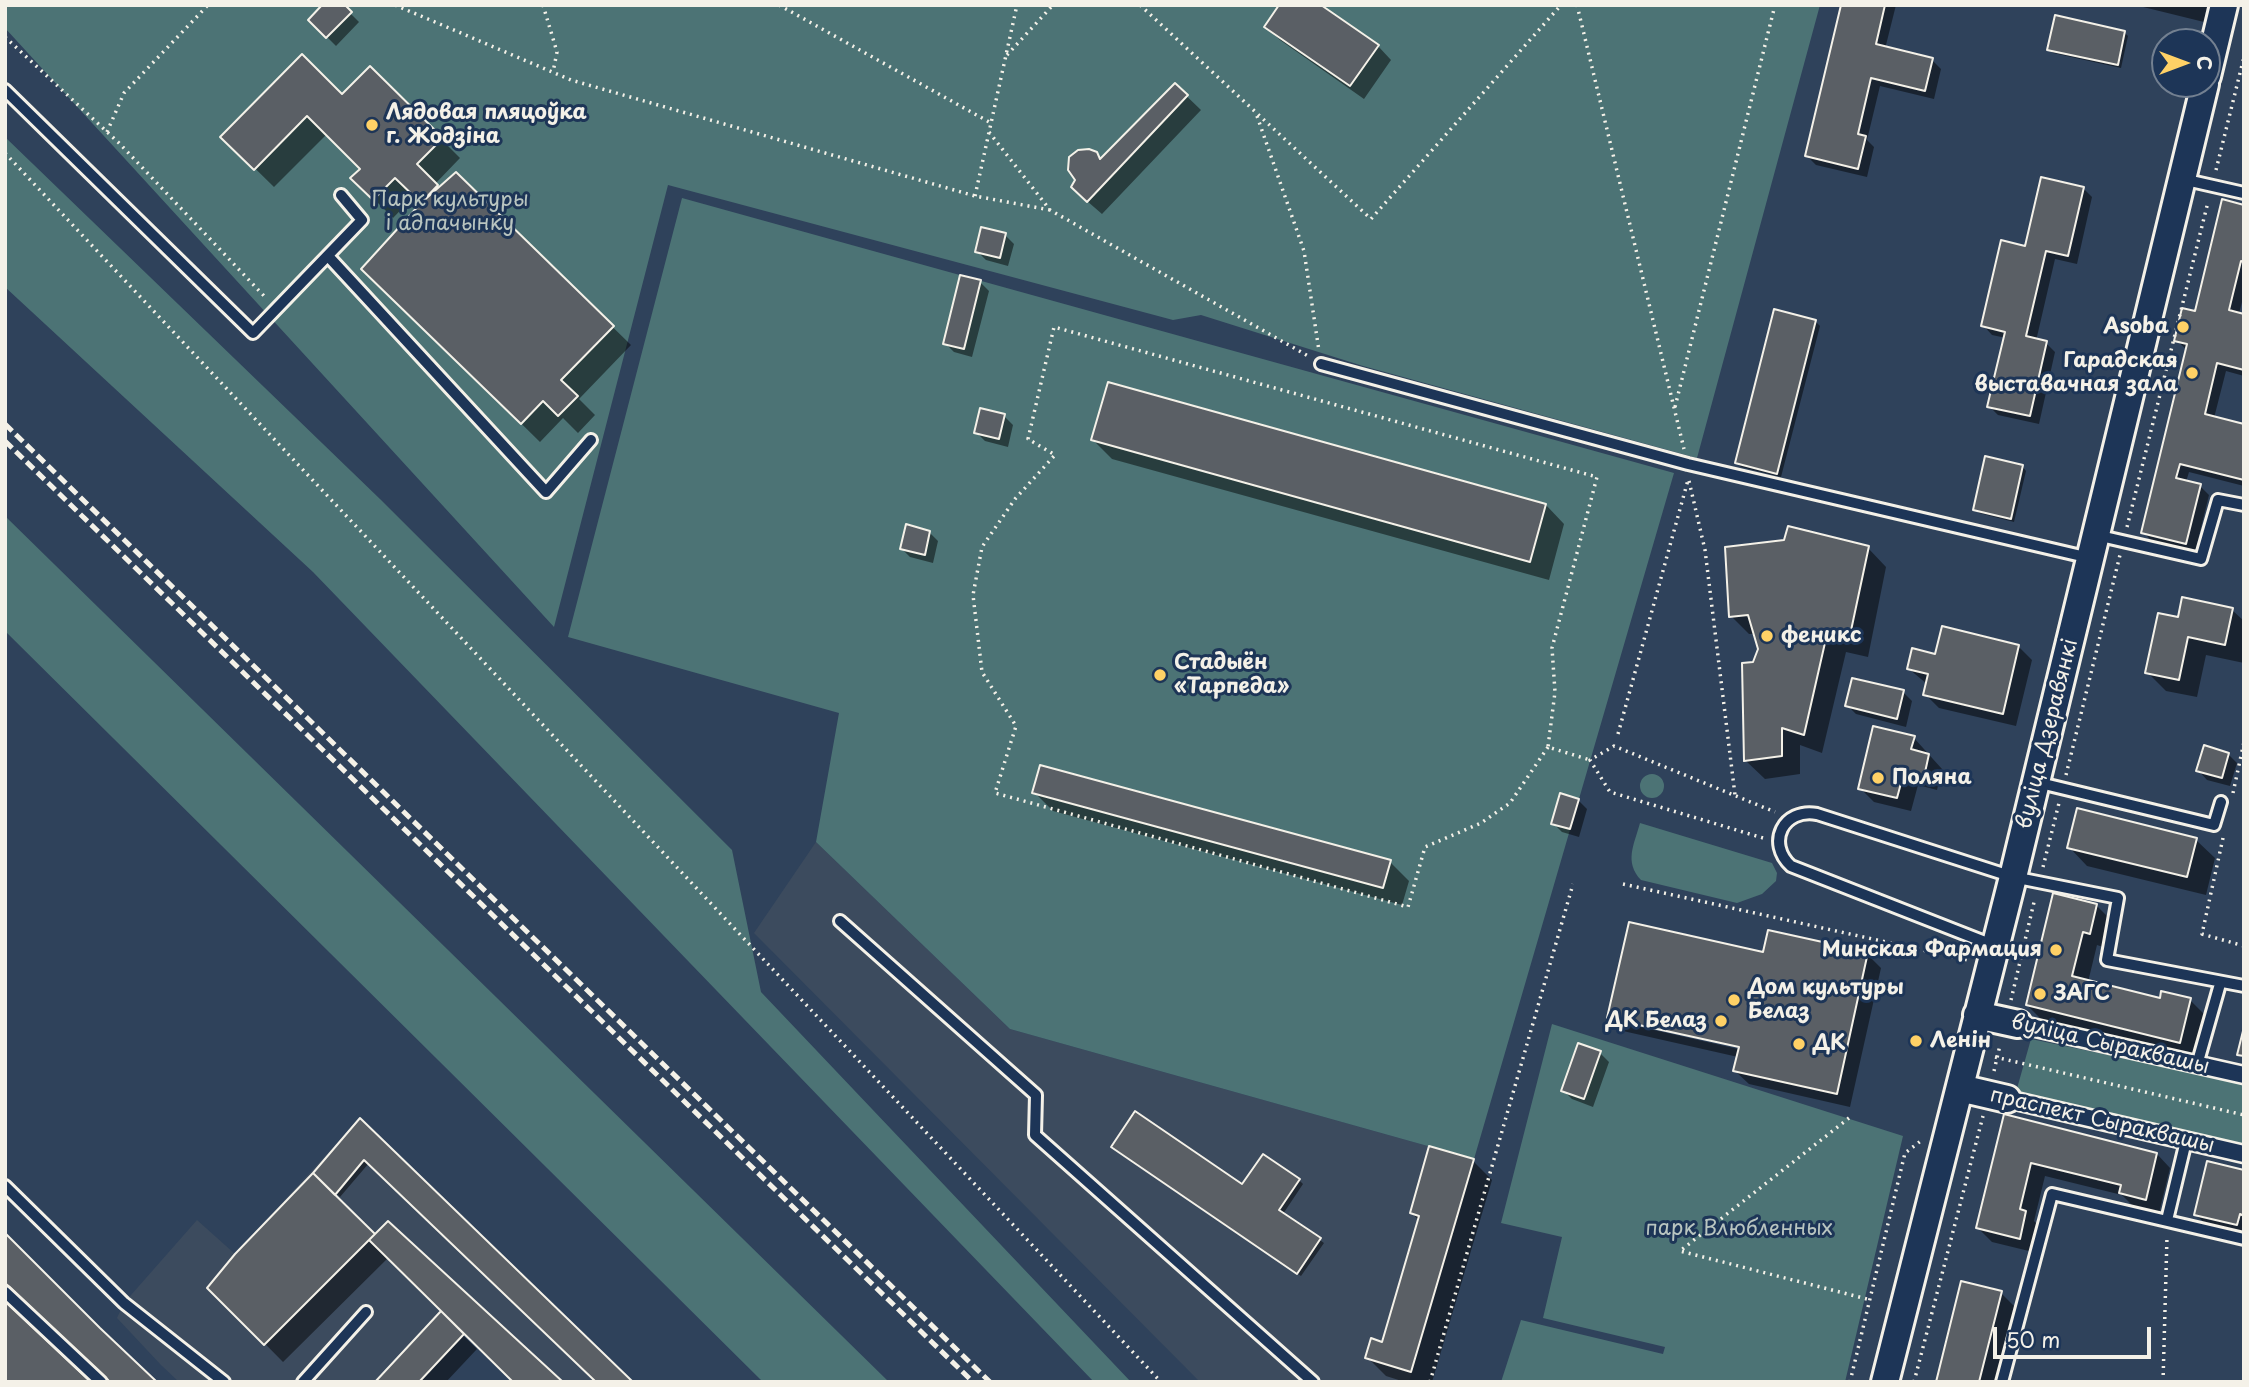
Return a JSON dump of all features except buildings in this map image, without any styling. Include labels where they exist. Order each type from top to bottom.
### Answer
[{"type":"street","points":[[2218,28],[2224,5]]},
{"type":"street","name":"вуліца Дзеравянкі","points":[[1885,1382],[1995,946],[2026,879],[2036,782],[2202,98]]},
{"type":"street","name":"вуліца Сыраквашы","points":[[1977,1015],[2244,1075]]},
{"type":"street","name":"праспект Сыраквашы","points":[[1960,1088],[2244,1154]]},
{"type":"lane","points":[[5,90],[253,333],[362,220],[341,195]]},
{"type":"lane","points":[[2182,179],[2244,193]]},
{"type":"lane","points":[[328,256],[546,492],[591,440]]},
{"type":"lane","points":[[1321,364],[1688,464],[2093,546],[2124,541],[2202,559],[2218,500],[2244,505]]},
{"type":"lane","points":[[2036,782],[2214,825],[2225,804]]},
{"type":"lane","points":[[1995,946],[1791,866],[1784,860],[1778,842],[1779,833],[1790,818],[1807,812],[2026,879],[2118,898],[2107,960],[2220,984],[2244,986]]},
{"type":"lane","points":[[840,921],[1036,1095],[1035,1135],[1313,1382]]},
{"type":"lane","points":[[2197,1065],[2220,984]]},
{"type":"lane","points":[[2167,1220],[2186,1141]]},
{"type":"lane","points":[[5,1186],[124,1303],[225,1382]]},
{"type":"lane","points":[[2002,1382],[2052,1194],[2244,1239]]},
{"type":"lane","points":[[5,1292],[101,1382]]},
{"type":"lane","points":[[303,1382],[366,1312]]},
{"type":"path","points":[[107,132],[124,93],[208,5]]},
{"type":"path","points":[[395,5],[553,72],[975,196],[1050,210],[1321,364]]},
{"type":"path","points":[[543,5],[556,52],[553,72]]},
{"type":"path","points":[[779,5],[991,122]]},
{"type":"path","points":[[975,196],[1017,5]]},
{"type":"path","points":[[1006,56],[1053,5]]},
{"type":"path","points":[[1140,5],[1371,219],[1561,5]]},
{"type":"path","points":[[1577,5],[1688,464],[1688,479],[1705,550],[1735,795]]},
{"type":"path","points":[[1675,408],[1775,5]]},
{"type":"path","points":[[5,37],[107,132],[278,310]]},
{"type":"path","points":[[1914,1382],[1998,1097],[1997,1058],[2012,1023],[2026,879],[2062,789],[2244,57]]},
{"type":"path","points":[[1256,113],[1304,251],[1321,364]]},
{"type":"path","points":[[989,132],[1050,210]]},
{"type":"path","points":[[5,153],[1161,1382]]},
{"type":"path","points":[[1054,327],[1597,477],[1552,648],[1555,692],[1548,747],[1510,803],[1481,823],[1425,847],[1408,907],[995,793],[1016,726],[982,672],[972,595],[982,547],[1015,499],[1055,455],[1028,439],[1054,327]]},
{"type":"path","points":[[1618,734],[1688,479]]},
{"type":"path","points":[[2225,804],[2244,742]]},
{"type":"path","points":[[1590,760],[1614,746],[1790,818]]},
{"type":"path","points":[[1548,747],[1590,760],[1610,792],[1778,842]]},
{"type":"path","points":[[2224,832],[2202,934],[2244,946]]},
{"type":"path","points":[[1430,1382],[1573,884]]},
{"type":"path","points":[[1623,884],[1968,960]]},
{"type":"path","points":[[1969,1051],[2244,1115]]},
{"type":"path","points":[[1849,1118],[1680,1251],[1867,1299]]},
{"type":"path","points":[[2163,1382],[2167,1220]]},
{"type":"shaded area","points":[[816,842],[1010,1029],[1474,1159],[1409,1382],[1200,1382],[754,933]]},
{"type":"shaded area","points":[[360,1118],[633,1382],[513,1382],[464,1335],[419,1382],[179,1382],[161,1365],[117,1318],[124,1303],[197,1220],[235,1254]]},
{"type":"green space","name":"Парк культуры і адпачынку","points":[[5,5],[1820,5],[1697,458],[1363,366],[1201,315],[1173,320],[668,185],[554,627],[5,28]]},
{"type":"green space","points":[[5,137],[380,499],[732,850],[761,992],[1131,1382],[1094,1382],[313,572],[5,287]]},
{"type":"green space","name":"Стадыён «Тарпеда»","points":[[682,198],[1674,473],[1474,1159],[1010,1029],[816,842],[839,713],[568,637]]},
{"type":"green space","points":[[5,516],[889,1382],[763,1382],[5,631]]},
{"type":"green space","points":[[1652,774],[1661,777],[1664,786],[1661,795],[1652,798],[1643,795],[1640,786],[1643,777]]},
{"type":"green space","points":[[1640,823],[1772,863],[1777,873],[1776,881],[1762,894],[1737,903],[1641,880],[1632,860]]},
{"type":"green space","name":"парк Влюбленных","points":[[1552,1024],[1903,1136],[1845,1382],[1501,1382],[1521,1320],[1663,1354],[1665,1347],[1543,1318],[1562,1237],[1501,1223]]},
{"type":"green space","points":[[2031,1039],[2244,1083],[2244,1146],[2016,1092]]},
{"type":"railway","points":[[5,424],[990,1382]]},
{"type":"railway","points":[[5,441],[973,1382]]},
{"type":"place","name":"Лядовая пляцоўка г. Жодзіна","points":[[372,125]]},
{"type":"place","name":"Asoba","points":[[2183,327]]},
{"type":"place","name":"Гарадская выставачная зала","points":[[2192,373]]},
{"type":"place","name":"феникс","points":[[1767,636]]},
{"type":"place","name":"Стадыён «Тарпеда»","points":[[1160,675]]},
{"type":"place","name":"Поляна","points":[[1878,778]]},
{"type":"place","name":"Минская Фармация","points":[[2056,950]]},
{"type":"place","name":"ЗАГС","points":[[2040,994]]},
{"type":"place","name":"Дом культуры Белаз","points":[[1734,1000]]},
{"type":"place","name":"ДК Белаз","points":[[1721,1021]]},
{"type":"place","name":"Ленін","points":[[1916,1041]]},
{"type":"place","name":"ДК","points":[[1799,1044]]}]
